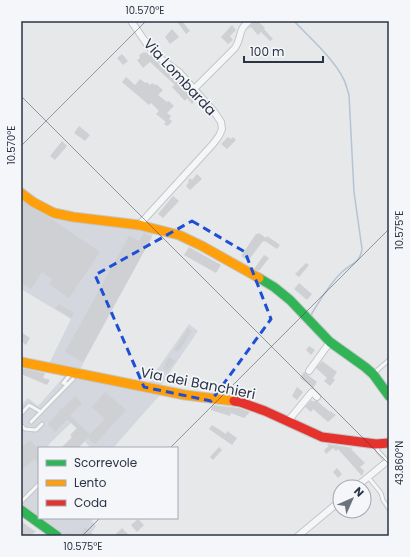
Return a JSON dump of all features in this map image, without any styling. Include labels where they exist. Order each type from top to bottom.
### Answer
[{"type":"street","name":"Via Lombarda","points":[[131,21],[157,55],[179,72],[215,113],[221,122],[222,129],[213,144],[139,225]]},
{"type":"street","points":[[194,89],[235,48],[239,42],[241,31],[249,21]]},
{"type":"street","points":[[21,193],[33,202],[54,213],[139,225],[179,235],[202,246],[274,288],[290,300],[330,342],[374,373],[389,396]]},
{"type":"street","points":[[309,371],[330,342]]},
{"type":"street","name":"Via dei Banchieri","points":[[21,362],[72,376],[185,395],[240,402],[265,411],[322,437],[376,444],[389,443]]},
{"type":"street","points":[[288,421],[312,392],[317,397]]},
{"type":"street","points":[[368,478],[384,464]]},
{"type":"street","points":[[298,536],[332,508]]},
{"type":"street","points":[[21,510],[57,536]]},
{"type":"lane","points":[[374,373],[389,360]]},
{"type":"lane","points":[[68,384],[63,383],[72,376]]},
{"type":"lane","points":[[31,422],[68,384],[72,376]]},
{"type":"lane","points":[[21,414],[29,405],[41,412]]},
{"type":"lane","points":[[21,426],[24,429],[36,430],[42,424]]},
{"type":"lane","points":[[376,444],[378,451],[387,461],[384,464]]},
{"type":"lane","points":[[368,478],[380,493],[389,509]]},
{"type":"lane","points":[[21,502],[38,485]]},
{"type":"highlighted area","points":[[192,221],[245,252],[271,319],[211,401],[144,387],[95,275]]},
{"type":"shaded area","points":[[21,196],[62,220],[121,225],[155,231],[79,371],[147,384],[189,324],[198,331],[161,385],[167,387],[114,447],[90,447],[85,442],[87,438],[71,423],[48,445],[50,447],[38,447],[38,519],[91,519],[96,526],[89,536],[50,536],[21,515],[21,405],[28,398],[38,406],[70,370],[49,364],[71,319],[21,289]]},
{"type":"building","points":[[182,21],[190,31],[186,34],[178,23]]},
{"type":"building","points":[[253,21],[258,21],[273,39],[270,41],[261,32],[258,35],[251,27],[247,30]]},
{"type":"building","points":[[232,25],[236,30],[230,36],[233,40],[228,44],[221,37]]},
{"type":"building","points":[[172,29],[179,37],[170,44],[165,37]]},
{"type":"building","points":[[144,52],[150,56],[151,55],[158,63],[173,73],[172,75],[180,80],[197,99],[192,104],[187,98],[185,101],[172,87],[175,85],[150,62],[143,68],[137,60],[140,58],[139,55]]},
{"type":"building","points":[[122,54],[128,61],[123,65],[117,58]]},
{"type":"building","points":[[126,77],[135,85],[140,79],[150,85],[152,83],[155,85],[156,84],[163,90],[158,95],[167,102],[169,101],[174,106],[167,113],[171,116],[169,119],[172,121],[170,124],[167,126],[164,124],[166,122],[156,114],[159,111],[151,103],[149,105],[122,82]]},
{"type":"building","points":[[79,126],[90,135],[85,141],[74,133]]},
{"type":"building","points":[[228,137],[231,139],[233,137],[236,140],[227,149],[221,144]]},
{"type":"building","points":[[62,141],[67,146],[55,160],[50,156]]},
{"type":"building","points":[[197,174],[202,179],[190,190],[186,186],[189,182],[188,181],[190,178],[192,180]]},
{"type":"building","points":[[173,196],[179,201],[163,218],[158,214]]},
{"type":"building","points":[[21,200],[100,252],[69,298],[49,284],[52,279],[42,272],[31,289],[21,283]]},
{"type":"building","points":[[144,233],[152,237],[83,362],[65,352],[129,236],[139,241]]},
{"type":"building","points":[[259,233],[266,238],[267,236],[280,245],[277,249],[263,241],[248,261],[241,256],[256,234]]},
{"type":"building","points":[[189,247],[221,265],[216,273],[184,255]]},
{"type":"building","points":[[264,255],[269,258],[259,271],[254,269]]},
{"type":"building","points":[[306,263],[309,265],[299,277],[295,274]]},
{"type":"building","points":[[299,283],[312,294],[307,300],[294,289]]},
{"type":"building","points":[[59,304],[74,313],[71,318],[55,308]]},
{"type":"building","points":[[188,328],[192,331],[178,352],[174,350]]},
{"type":"building","points":[[21,332],[30,338],[26,345],[21,341]]},
{"type":"building","points":[[309,346],[315,350],[311,355],[306,350]]},
{"type":"building","points":[[169,357],[175,361],[167,371],[163,368]]},
{"type":"building","points":[[322,361],[337,372],[333,378],[335,380],[330,386],[324,381],[327,378],[316,368]]},
{"type":"building","points":[[21,368],[45,373],[43,378],[50,380],[47,385],[21,374]]},
{"type":"building","points":[[304,372],[317,382],[313,388],[300,378]]},
{"type":"building","points":[[297,387],[303,392],[297,400],[292,396]]},
{"type":"building","points":[[105,392],[126,410],[95,444],[88,438],[79,447],[62,447],[72,437],[70,435],[77,428],[67,419],[55,432],[48,424],[61,408],[62,409],[75,396],[82,403],[70,416],[90,434],[105,419],[92,407]]},
{"type":"building","points":[[311,400],[314,402],[317,401],[336,415],[328,422],[313,409],[311,412],[305,407]]},
{"type":"building","points":[[212,405],[239,408],[250,412],[244,418],[231,413],[230,416],[211,410]]},
{"type":"building","points":[[212,425],[226,434],[227,431],[237,438],[232,445],[209,429]]},
{"type":"building","points":[[30,440],[38,448],[38,463],[34,459],[21,471],[21,448]]},
{"type":"building","points":[[327,445],[353,448],[351,449],[365,463],[360,467],[364,471],[362,476],[338,449],[336,451],[333,448],[326,454],[324,450],[329,446]]},
{"type":"building","points":[[219,447],[222,450],[213,460],[210,457]]},
{"type":"building","points":[[337,468],[342,474],[338,478],[333,472]]},
{"type":"building","points":[[138,519],[144,525],[137,532],[131,525]]},
{"type":"building","points":[[21,521],[36,531],[30,536],[21,536]]},
{"type":"building","points":[[85,527],[89,530],[88,531],[96,536],[79,536]]},
{"type":"building","points":[[122,528],[130,536],[114,536]]},
{"type":"waterway","points":[[294,21],[334,63],[343,78],[349,95],[354,192],[362,249],[357,260],[342,272],[330,286],[312,313],[311,318]]},
{"type":"traffic: fast","points":[[259,278],[274,287],[290,300],[330,342],[373,374],[389,396]]},
{"type":"traffic: fast","points":[[21,510],[57,536]]},
{"type":"traffic: slow","points":[[21,193],[33,202],[54,213],[73,217],[139,225],[179,235],[202,246],[259,278]]},
{"type":"traffic: slow","points":[[21,362],[185,395],[234,401]]},
{"type":"traffic: jam","points":[[234,401],[265,411],[322,437],[376,444],[389,443]]}]
